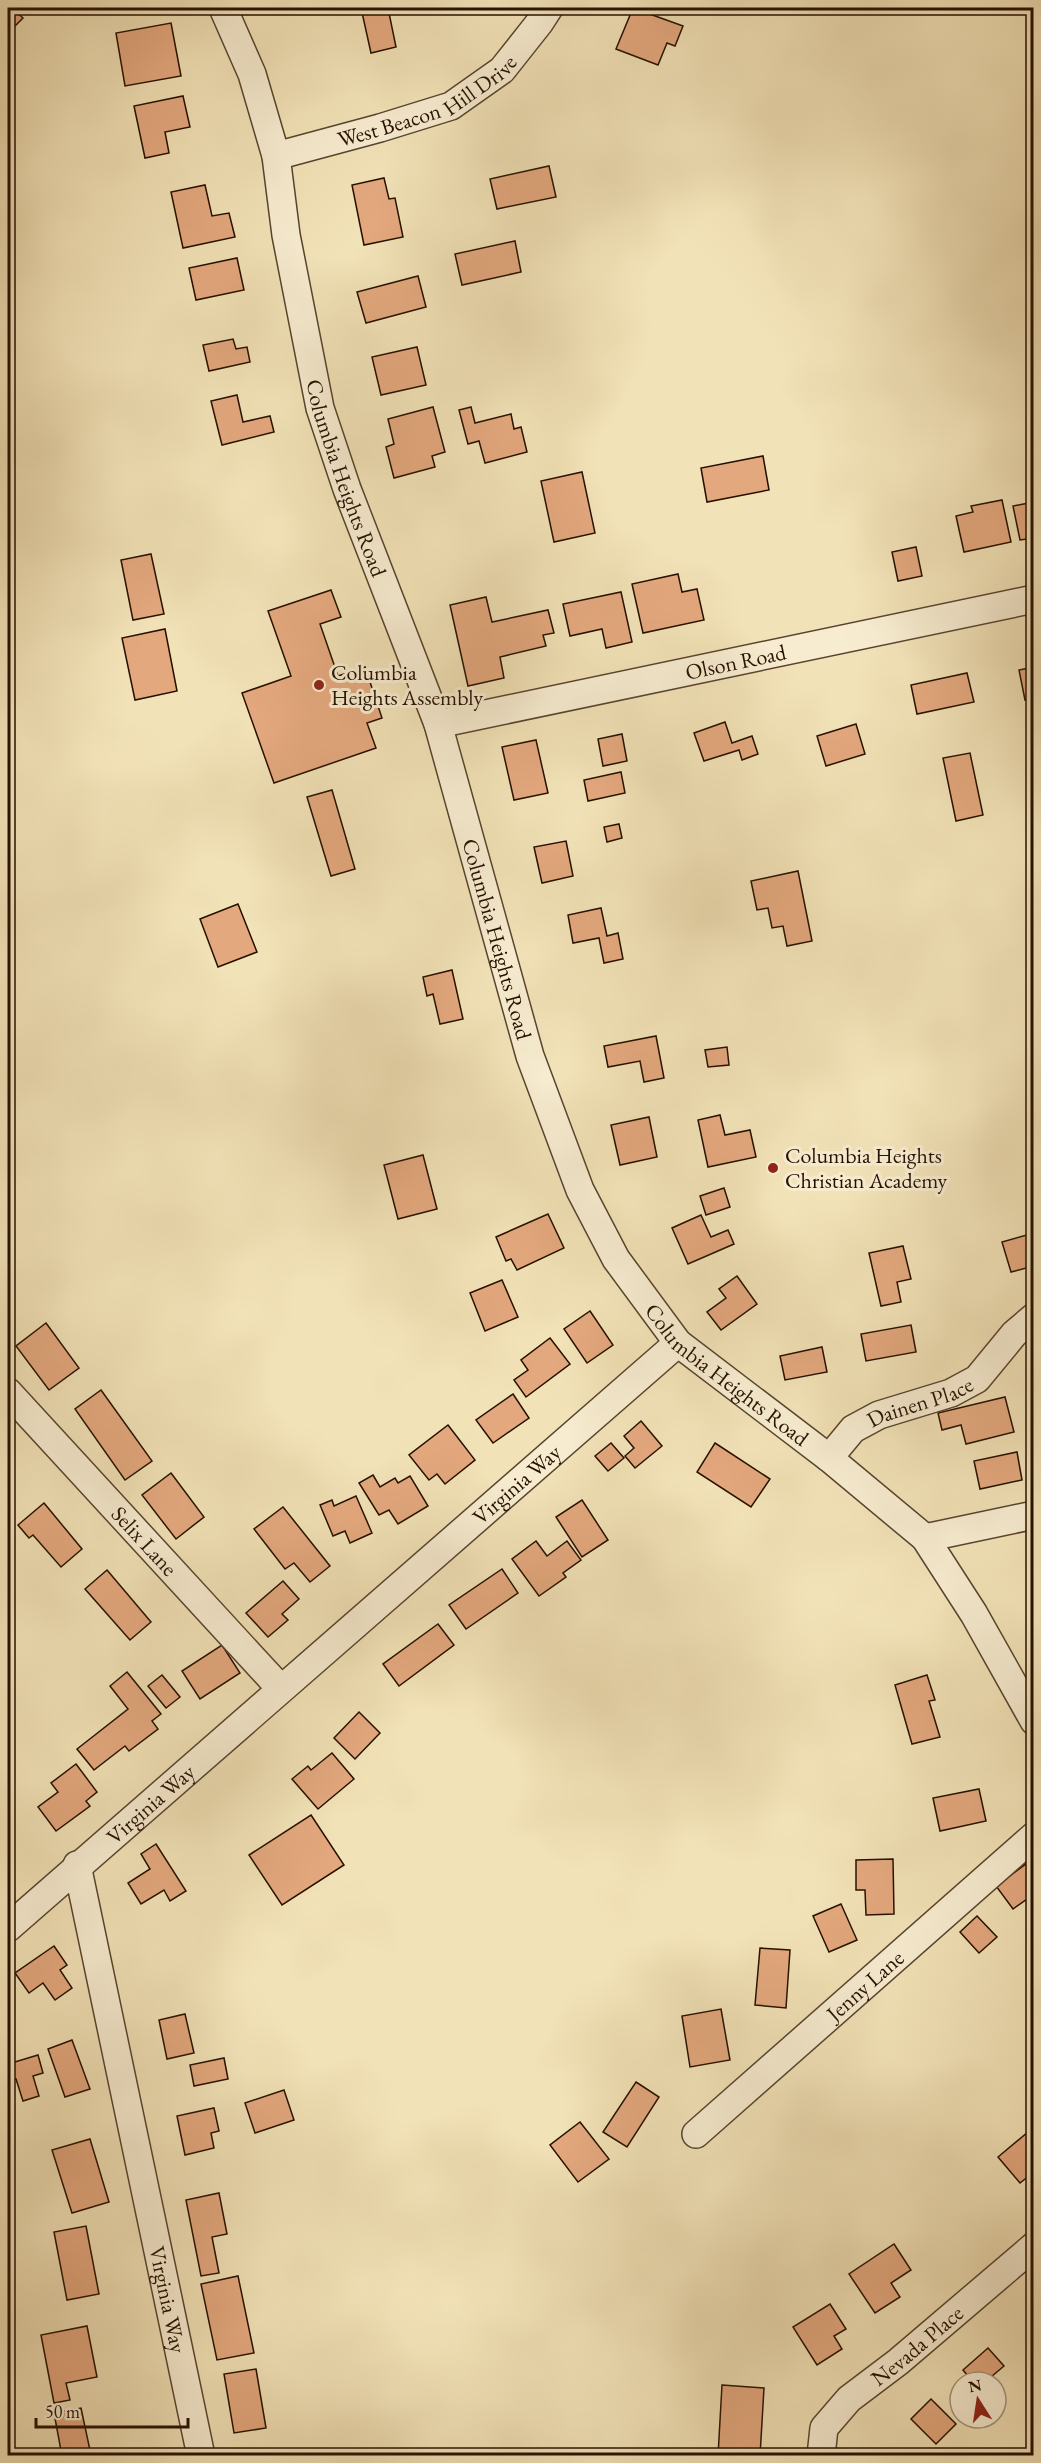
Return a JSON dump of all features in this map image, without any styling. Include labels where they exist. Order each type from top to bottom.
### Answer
[{"type":"street","name":"Columbia Heights Road","points":[[223,8],[252,74],[276,156],[286,235],[320,408],[347,489],[438,724],[530,1056],[580,1190],[616,1259],[678,1343],[829,1458],[925,1538],[974,1614],[1034,1721]]},
{"type":"street","name":"West Beacon Hill Drive","points":[[276,156],[451,106],[502,70],[549,8]]},
{"type":"street","name":"Olson Road","points":[[438,724],[1034,598]]},
{"type":"street","name":"Dainen Place","points":[[829,1458],[853,1429],[879,1415],[951,1393],[977,1379],[1014,1334],[1034,1317]]},
{"type":"street","name":"Virginia Way","points":[[201,2456],[77,1865],[678,1343]]},
{"type":"street","name":"Selix Lane","points":[[8,1392],[281,1689]]},
{"type":"street","points":[[925,1538],[1034,1515]]},
{"type":"street","name":"Jenny Lane","points":[[696,2134],[1034,1836]]},
{"type":"street","points":[[8,1928],[77,1865]]},
{"type":"street","name":"Nevada Place","points":[[821,2456],[824,2428],[849,2399],[898,2362],[1034,2247]]},
{"type":"building","points":[[8,8],[12,8],[23,18],[8,33]]},
{"type":"building","points":[[361,8],[388,8],[396,47],[371,53]]},
{"type":"building","points":[[633,8],[683,26],[675,46],[667,43],[658,65],[616,49]]},
{"type":"building","points":[[171,23],[181,76],[125,86],[116,33]]},
{"type":"building","points":[[183,96],[190,127],[165,132],[169,153],[145,158],[134,106]]},
{"type":"building","points":[[549,166],[556,197],[497,209],[490,179]]},
{"type":"building","points":[[384,178],[389,199],[395,198],[403,237],[364,245],[352,185]]},
{"type":"building","points":[[205,185],[212,216],[229,213],[235,237],[183,248],[171,192]]},
{"type":"building","points":[[515,241],[521,272],[462,285],[455,254]]},
{"type":"building","points":[[237,258],[244,290],[196,300],[189,268]]},
{"type":"building","points":[[418,276],[426,307],[366,323],[357,292]]},
{"type":"building","points":[[233,339],[236,349],[247,347],[250,362],[209,371],[203,345]]},
{"type":"building","points":[[417,347],[426,385],[381,395],[372,357]]},
{"type":"building","points":[[237,395],[243,422],[270,416],[274,432],[222,445],[211,401]]},
{"type":"building","points":[[433,407],[445,452],[432,456],[435,467],[394,478],[386,447],[394,444],[388,419]]},
{"type":"building","points":[[471,407],[475,423],[511,414],[514,429],[521,427],[527,452],[485,463],[479,441],[468,444],[459,410]]},
{"type":"building","points":[[763,456],[769,490],[707,502],[701,468]]},
{"type":"building","points":[[582,472],[595,533],[554,542],[541,481]]},
{"type":"building","points":[[1002,500],[1011,542],[964,552],[956,516],[973,512],[971,506]]},
{"type":"building","points":[[1034,502],[1034,538],[1020,540],[1013,506]]},
{"type":"building","points":[[916,547],[922,576],[898,581],[892,552]]},
{"type":"building","points":[[151,554],[164,614],[133,620],[121,560]]},
{"type":"building","points":[[678,574],[682,592],[697,589],[704,620],[643,633],[632,584]]},
{"type":"building","name":"Columbia Heights Assembly","points":[[331,590],[341,617],[320,624],[338,676],[365,667],[382,718],[367,723],[376,748],[274,783],[242,693],[291,676],[268,611]]},
{"type":"building","points":[[621,592],[632,642],[606,648],[602,629],[570,636],[563,604]]},
{"type":"building","points":[[486,597],[492,622],[548,610],[554,633],[543,635],[546,646],[500,657],[504,678],[468,686],[450,605]]},
{"type":"building","points":[[165,629],[177,691],[135,700],[122,638]]},
{"type":"building","points":[[1034,667],[1034,698],[1025,700],[1019,670]]},
{"type":"building","points":[[967,673],[974,702],[917,714],[911,685]]},
{"type":"building","points":[[725,722],[732,743],[752,736],[758,754],[742,760],[739,750],[704,761],[694,733]]},
{"type":"building","points":[[856,724],[865,754],[826,766],[817,736]]},
{"type":"building","points":[[622,734],[627,761],[603,766],[598,739]]},
{"type":"building","points":[[536,740],[548,793],[514,800],[502,747]]},
{"type":"building","points":[[970,753],[983,815],[956,821],[943,758]]},
{"type":"building","points":[[621,772],[625,793],[588,801],[584,780]]},
{"type":"building","points":[[332,790],[355,869],[331,876],[307,797]]},
{"type":"building","points":[[619,824],[622,838],[607,842],[604,827]]},
{"type":"building","points":[[566,841],[573,876],[542,883],[534,847]]},
{"type":"building","points":[[798,871],[812,941],[787,946],[783,926],[772,928],[768,908],[757,910],[751,881]]},
{"type":"building","points":[[238,904],[257,952],[218,967],[200,919]]},
{"type":"building","points":[[601,908],[607,936],[618,933],[623,959],[604,963],[599,938],[573,943],[568,915]]},
{"type":"building","points":[[452,970],[463,1019],[440,1024],[433,994],[427,996],[423,977]]},
{"type":"building","points":[[656,1036],[664,1078],[644,1082],[640,1061],[608,1067],[604,1046]]},
{"type":"building","points":[[727,1047],[729,1065],[708,1067],[705,1050]]},
{"type":"building","points":[[720,1115],[725,1135],[750,1130],[756,1157],[708,1167],[698,1120]]},
{"type":"building","points":[[649,1117],[657,1157],[620,1165],[611,1125]]},
{"type":"building","points":[[423,1155],[437,1209],[398,1219],[384,1165]]},
{"type":"building","points":[[724,1188],[730,1207],[706,1215],[700,1196]]},
{"type":"building","points":[[548,1214],[564,1248],[517,1270],[511,1259],[506,1261],[496,1237]]},
{"type":"building","points":[[701,1215],[711,1237],[728,1230],[734,1244],[688,1264],[672,1228]]},
{"type":"building","points":[[1034,1233],[1034,1266],[1011,1272],[1002,1242]]},
{"type":"building","points":[[903,1246],[911,1279],[897,1282],[901,1302],[881,1306],[869,1253]]},
{"type":"building","points":[[737,1276],[757,1304],[721,1330],[707,1312],[726,1298],[719,1289]]},
{"type":"building","points":[[502,1280],[518,1317],[485,1331],[470,1293]]},
{"type":"building","points":[[590,1311],[613,1345],[587,1363],[564,1329]]},
{"type":"building","points":[[46,1323],[79,1368],[49,1390],[16,1346]]},
{"type":"building","points":[[911,1325],[916,1352],[866,1361],[861,1334]]},
{"type":"building","points":[[550,1338],[570,1364],[526,1397],[514,1380],[528,1370],[521,1360]]},
{"type":"building","points":[[822,1347],[827,1372],[785,1380],[780,1356]]},
{"type":"building","points":[[101,1390],[152,1461],[125,1480],[75,1409]]},
{"type":"building","points":[[513,1394],[529,1418],[493,1443],[476,1420]]},
{"type":"building","points":[[1005,1397],[1014,1432],[966,1444],[961,1425],[942,1430],[938,1413]]},
{"type":"building","points":[[641,1421],[662,1446],[635,1468],[625,1456],[634,1448],[624,1436]]},
{"type":"building","points":[[448,1425],[475,1460],[445,1484],[437,1474],[429,1480],[409,1455]]},
{"type":"building","points":[[611,1443],[624,1458],[608,1471],[595,1456]]},
{"type":"building","points":[[715,1443],[770,1479],[751,1507],[697,1472]]},
{"type":"building","points":[[1017,1452],[1022,1480],[980,1489],[974,1461]]},
{"type":"building","points":[[171,1473],[204,1517],[176,1539],[142,1495]]},
{"type":"building","points":[[373,1475],[380,1487],[395,1478],[398,1483],[410,1476],[428,1506],[398,1524],[389,1510],[379,1515],[359,1483]]},
{"type":"building","points":[[356,1496],[372,1533],[350,1543],[345,1531],[333,1536],[320,1505],[332,1500],[334,1506]]},
{"type":"building","points":[[582,1500],[608,1540],[582,1557],[556,1517]]},
{"type":"building","points":[[44,1503],[82,1549],[61,1567],[33,1535],[29,1538],[18,1525]]},
{"type":"building","points":[[283,1507],[330,1566],[310,1582],[294,1563],[285,1569],[254,1529]]},
{"type":"building","points":[[1034,1538],[1034,1569],[1027,1539]]},
{"type":"building","points":[[536,1541],[547,1556],[567,1541],[581,1560],[563,1573],[566,1577],[539,1596],[512,1559]]},
{"type":"building","points":[[502,1569],[518,1593],[466,1629],[449,1605]]},
{"type":"building","points":[[107,1570],[151,1622],[130,1640],[85,1589]]},
{"type":"building","points":[[283,1581],[299,1599],[282,1614],[288,1620],[268,1637],[246,1613]]},
{"type":"building","points":[[438,1624],[454,1645],[399,1686],[383,1664]]},
{"type":"building","points":[[222,1645],[240,1673],[200,1699],[182,1671]]},
{"type":"building","points":[[127,1672],[161,1714],[152,1721],[158,1729],[129,1751],[125,1746],[94,1770],[77,1749],[128,1709],[110,1686]]},
{"type":"building","points":[[162,1675],[180,1697],[166,1708],[148,1686]]},
{"type":"building","points":[[927,1675],[935,1700],[929,1701],[940,1737],[912,1744],[895,1685]]},
{"type":"building","points":[[359,1712],[380,1733],[355,1759],[334,1738]]},
{"type":"building","points":[[332,1753],[354,1779],[318,1809],[292,1779],[308,1766],[311,1770]]},
{"type":"building","points":[[76,1764],[97,1792],[86,1801],[90,1806],[56,1831],[38,1807],[58,1792],[51,1783]]},
{"type":"building","points":[[979,1789],[986,1821],[940,1831],[933,1798]]},
{"type":"building","points":[[311,1815],[344,1865],[282,1905],[249,1855]]},
{"type":"building","points":[[156,1844],[186,1891],[170,1901],[164,1890],[141,1904],[128,1883],[150,1869],[141,1854]]},
{"type":"building","points":[[1034,1858],[1034,1894],[1013,1909],[996,1886]]},
{"type":"building","points":[[893,1859],[894,1914],[866,1915],[865,1890],[856,1890],[856,1860]]},
{"type":"building","points":[[841,1904],[857,1940],[829,1952],[813,1916]]},
{"type":"building","points":[[977,1916],[997,1937],[979,1953],[960,1932]]},
{"type":"building","points":[[54,1946],[67,1965],[60,1970],[72,1988],[55,2000],[43,1983],[29,1993],[15,1973]]},
{"type":"building","points":[[760,1948],[790,1950],[786,2008],[755,2005]]},
{"type":"building","points":[[721,2009],[730,2060],[690,2067],[682,2016]]},
{"type":"building","points":[[185,2014],[194,2053],[167,2059],[159,2020]]},
{"type":"building","points":[[72,2040],[90,2089],[65,2097],[48,2049]]},
{"type":"building","points":[[38,2055],[43,2073],[33,2076],[39,2096],[23,2101],[16,2079],[8,2081],[8,2064]]},
{"type":"building","points":[[224,2058],[228,2079],[194,2086],[190,2065]]},
{"type":"building","points":[[636,2082],[659,2097],[627,2147],[603,2132]]},
{"type":"building","points":[[284,2090],[294,2120],[255,2133],[245,2103]]},
{"type":"building","points":[[214,2108],[219,2131],[211,2133],[214,2148],[185,2155],[177,2116]]},
{"type":"building","points":[[580,2122],[609,2159],[578,2182],[550,2145]]},
{"type":"building","points":[[1034,2127],[1034,2172],[1020,2183],[998,2157]]},
{"type":"building","points":[[90,2139],[109,2202],[72,2213],[52,2150]]},
{"type":"building","points":[[219,2193],[227,2234],[212,2237],[219,2273],[201,2276],[186,2200]]},
{"type":"building","points":[[86,2226],[99,2294],[67,2300],[54,2232]]},
{"type":"building","points":[[894,2244],[911,2270],[891,2283],[900,2297],[875,2313],[849,2274]]},
{"type":"building","points":[[238,2276],[254,2353],[217,2360],[201,2284]]},
{"type":"building","points":[[830,2304],[846,2329],[834,2336],[842,2349],[817,2365],[793,2327]]},
{"type":"building","points":[[87,2326],[97,2377],[66,2383],[70,2400],[54,2403],[41,2335]]},
{"type":"building","points":[[988,2348],[1004,2366],[999,2370],[963,2370]]},
{"type":"building","points":[[256,2369],[266,2428],[234,2433],[224,2374]]},
{"type":"building","points":[[722,2385],[764,2388],[760,2456],[718,2456]]},
{"type":"building","points":[[931,2399],[948,2416],[948,2430],[950,2430],[936,2444],[911,2419]]},
{"type":"building","points":[[81,2408],[91,2455],[101,2452],[102,2456],[62,2456],[54,2413]]},
{"type":"place","name":"Columbia Heights Assembly","points":[[319,685]]},
{"type":"place","name":"Columbia Heights Christian Academy","points":[[773,1168]]}]
